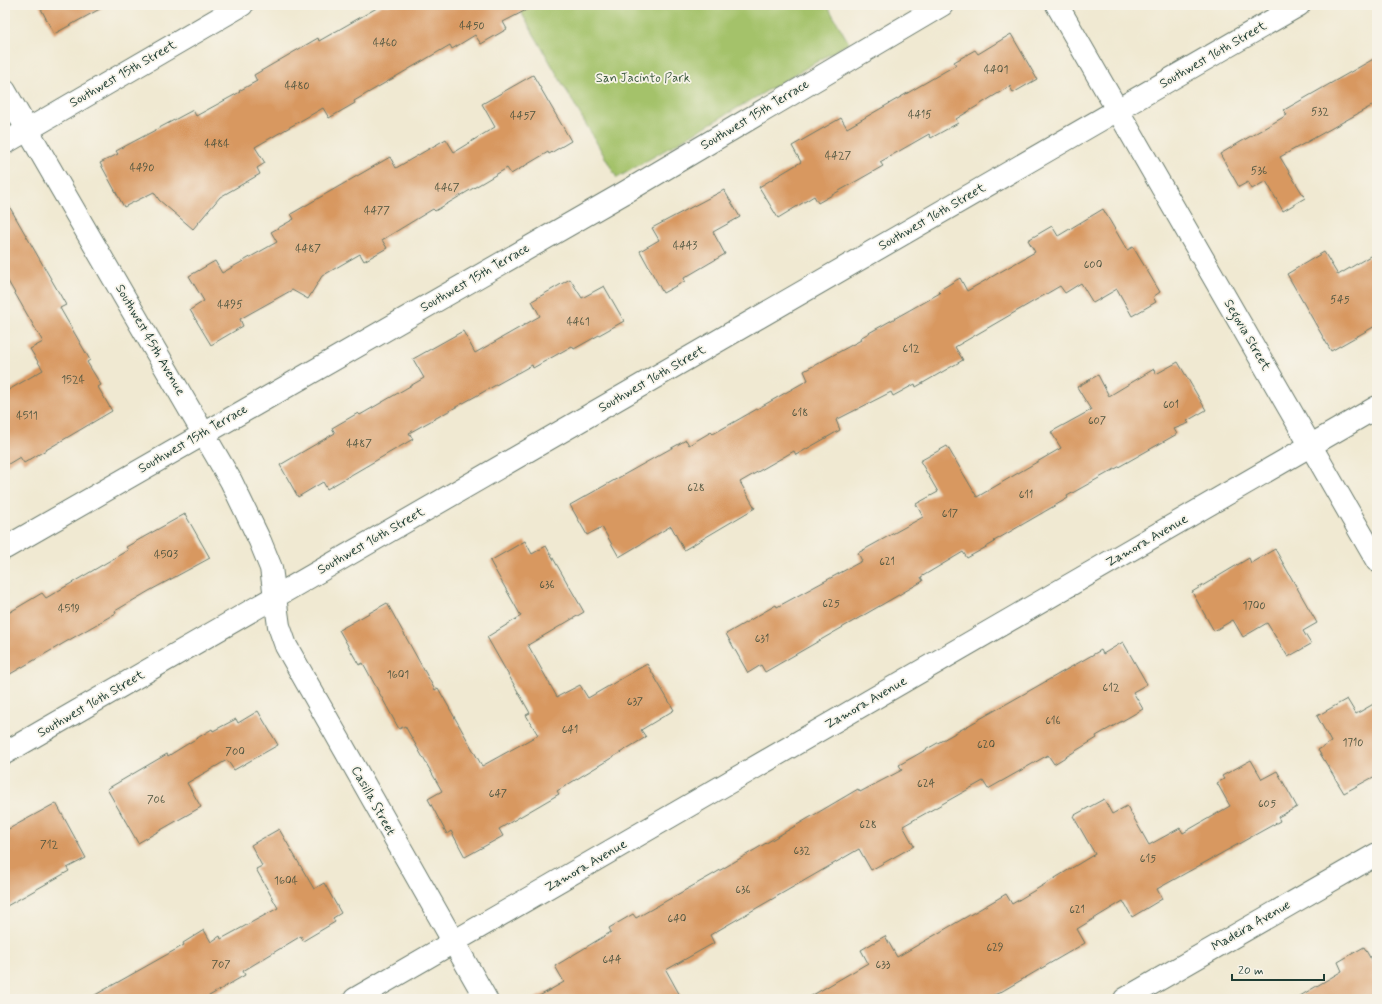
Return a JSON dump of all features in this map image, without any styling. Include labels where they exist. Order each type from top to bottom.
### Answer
[{"type":"street","name":"Southwest 15th Street","points":[[5,143],[242,5]]},
{"type":"street","name":"Southwest 15th Terrace","points":[[5,548],[618,196],[942,5]]},
{"type":"street","name":"Segovia Street","points":[[1057,5],[1377,561]]},
{"type":"street","name":"Southwest 16th Street","points":[[5,754],[1299,5]]},
{"type":"street","name":"Southwest 45th Avenue","points":[[5,91],[231,481],[260,541],[271,568],[275,597]]},
{"type":"street","name":"Zamora Avenue","points":[[355,999],[1377,407]]},
{"type":"street","name":"Casilla Street","points":[[275,597],[279,626],[286,646],[486,999]]},
{"type":"street","name":"Madeira Avenue","points":[[1125,999],[1377,854]]},
{"type":"green space","name":"San Jacinto Park","points":[[517,5],[827,5],[849,43],[617,178]]},
{"type":"building","points":[[39,5],[107,5],[54,34]]},
{"type":"building","points":[[382,5],[536,5],[503,22],[507,29],[481,44],[475,35],[452,49],[450,45],[354,101],[355,103],[329,118],[323,108],[255,147],[265,163],[257,168],[260,174],[220,197],[193,229],[159,200],[154,192],[124,207],[100,163],[118,154],[116,151],[193,110],[196,116],[240,92],[239,91],[257,81],[254,75],[318,38],[319,41]]},
{"type":"building","points":[[1011,34],[1037,79],[1013,93],[1010,86],[956,119],[958,123],[931,138],[929,134],[880,162],[883,166],[818,203],[814,196],[778,218],[759,187],[801,162],[792,146],[841,118],[847,128],[956,65],[954,62],[975,50],[978,54]]},
{"type":"building","points":[[1377,57],[1377,103],[1280,157],[1305,198],[1283,211],[1266,181],[1252,189],[1248,182],[1239,187],[1220,154],[1287,115],[1284,110]]},
{"type":"building","points":[[533,75],[571,141],[549,154],[548,152],[511,174],[507,168],[435,211],[433,209],[382,240],[387,248],[364,261],[360,254],[322,276],[308,299],[292,290],[240,319],[243,326],[211,345],[190,310],[204,301],[189,276],[215,261],[222,273],[277,242],[271,232],[294,219],[291,214],[390,157],[396,168],[446,139],[454,152],[495,127],[482,104]]},
{"type":"building","points":[[724,190],[740,217],[713,232],[725,254],[684,278],[685,281],[663,293],[640,251],[659,240],[652,228]]},
{"type":"building","points":[[5,199],[66,305],[60,308],[90,360],[87,362],[101,385],[98,387],[112,411],[24,463],[20,457],[5,466],[5,392],[43,370],[30,349],[43,342],[5,276]]},
{"type":"building","points":[[1103,209],[1127,250],[1133,247],[1160,292],[1153,297],[1156,302],[1132,316],[1117,289],[1093,303],[1081,283],[1065,293],[1060,286],[955,347],[963,360],[916,387],[915,384],[893,396],[891,392],[836,420],[840,430],[796,455],[794,451],[740,482],[755,508],[684,550],[671,526],[619,557],[602,527],[587,535],[570,505],[686,440],[689,445],[711,432],[713,434],[808,380],[804,371],[861,340],[860,338],[940,293],[938,291],[960,278],[967,291],[1035,252],[1028,240],[1052,226],[1058,236]]},
{"type":"building","points":[[1324,252],[1338,275],[1377,252],[1377,325],[1331,351],[1287,274]]},
{"type":"building","points":[[570,279],[582,298],[604,286],[624,321],[574,349],[572,346],[533,368],[532,365],[409,433],[413,439],[327,489],[323,482],[298,497],[280,465],[335,433],[332,428],[358,413],[360,415],[424,378],[413,359],[463,331],[475,353],[540,316],[532,301]]},
{"type":"building","points":[[1178,362],[1206,410],[1187,421],[1189,423],[1174,429],[1177,434],[1067,496],[1068,498],[967,558],[963,552],[921,577],[923,581],[765,672],[761,665],[748,673],[726,634],[776,605],[777,607],[862,561],[858,553],[923,517],[916,504],[938,492],[920,461],[947,446],[977,497],[1061,448],[1051,432],[1091,410],[1077,387],[1098,375],[1109,396],[1154,369],[1156,374]]},
{"type":"building","points":[[185,514],[210,558],[149,591],[115,611],[116,613],[5,677],[5,615],[42,593],[46,598],[128,550],[126,547]]},
{"type":"building","points":[[525,541],[532,554],[546,546],[584,612],[528,645],[557,697],[580,685],[588,698],[647,664],[674,710],[641,730],[646,737],[557,791],[559,794],[499,829],[503,836],[465,857],[451,831],[447,834],[428,799],[442,791],[405,726],[399,729],[363,663],[359,665],[339,630],[387,603],[435,690],[438,688],[482,766],[538,735],[526,715],[530,713],[487,637],[521,616],[490,561]]},
{"type":"building","points":[[1275,549],[1317,623],[1303,631],[1311,644],[1288,657],[1267,623],[1243,637],[1233,620],[1214,631],[1192,592],[1249,558],[1251,563]]},
{"type":"building","points":[[1123,642],[1147,684],[1133,692],[1143,709],[1096,736],[1097,738],[1054,764],[1048,755],[988,789],[983,781],[903,826],[914,846],[871,870],[859,849],[710,935],[714,943],[666,970],[682,999],[534,999],[564,982],[555,966],[611,932],[609,928],[633,914],[636,918],[858,789],[860,792],[902,770],[899,765],[1101,650],[1103,654]]},
{"type":"building","points":[[1347,699],[1356,714],[1377,702],[1377,775],[1344,793],[1318,750],[1331,742],[1317,716]]},
{"type":"building","points":[[258,711],[278,745],[234,770],[227,760],[187,783],[201,807],[138,843],[107,789],[167,754],[168,756],[212,729],[213,731],[236,719],[238,723]]},
{"type":"building","points":[[1251,760],[1262,779],[1277,771],[1297,807],[1278,817],[1280,821],[1157,889],[1162,899],[1132,917],[1123,901],[1077,929],[1085,943],[999,993],[983,999],[806,999],[868,963],[861,950],[885,936],[897,957],[1006,894],[1012,904],[1095,854],[1073,816],[1104,799],[1112,814],[1127,806],[1149,845],[1180,828],[1183,833],[1230,806],[1217,783],[1224,779],[1222,776]]},
{"type":"building","points":[[56,803],[86,858],[67,868],[69,871],[5,907],[5,831]]},
{"type":"building","points":[[279,829],[314,889],[324,883],[341,913],[333,918],[335,922],[303,941],[301,936],[243,971],[245,975],[204,999],[88,999],[184,945],[183,943],[204,930],[211,942],[220,936],[221,939],[278,908],[256,869],[262,866],[251,845]]},
{"type":"building","points":[[1364,947],[1377,970],[1377,999],[1295,999],[1342,971],[1338,962]]}]
